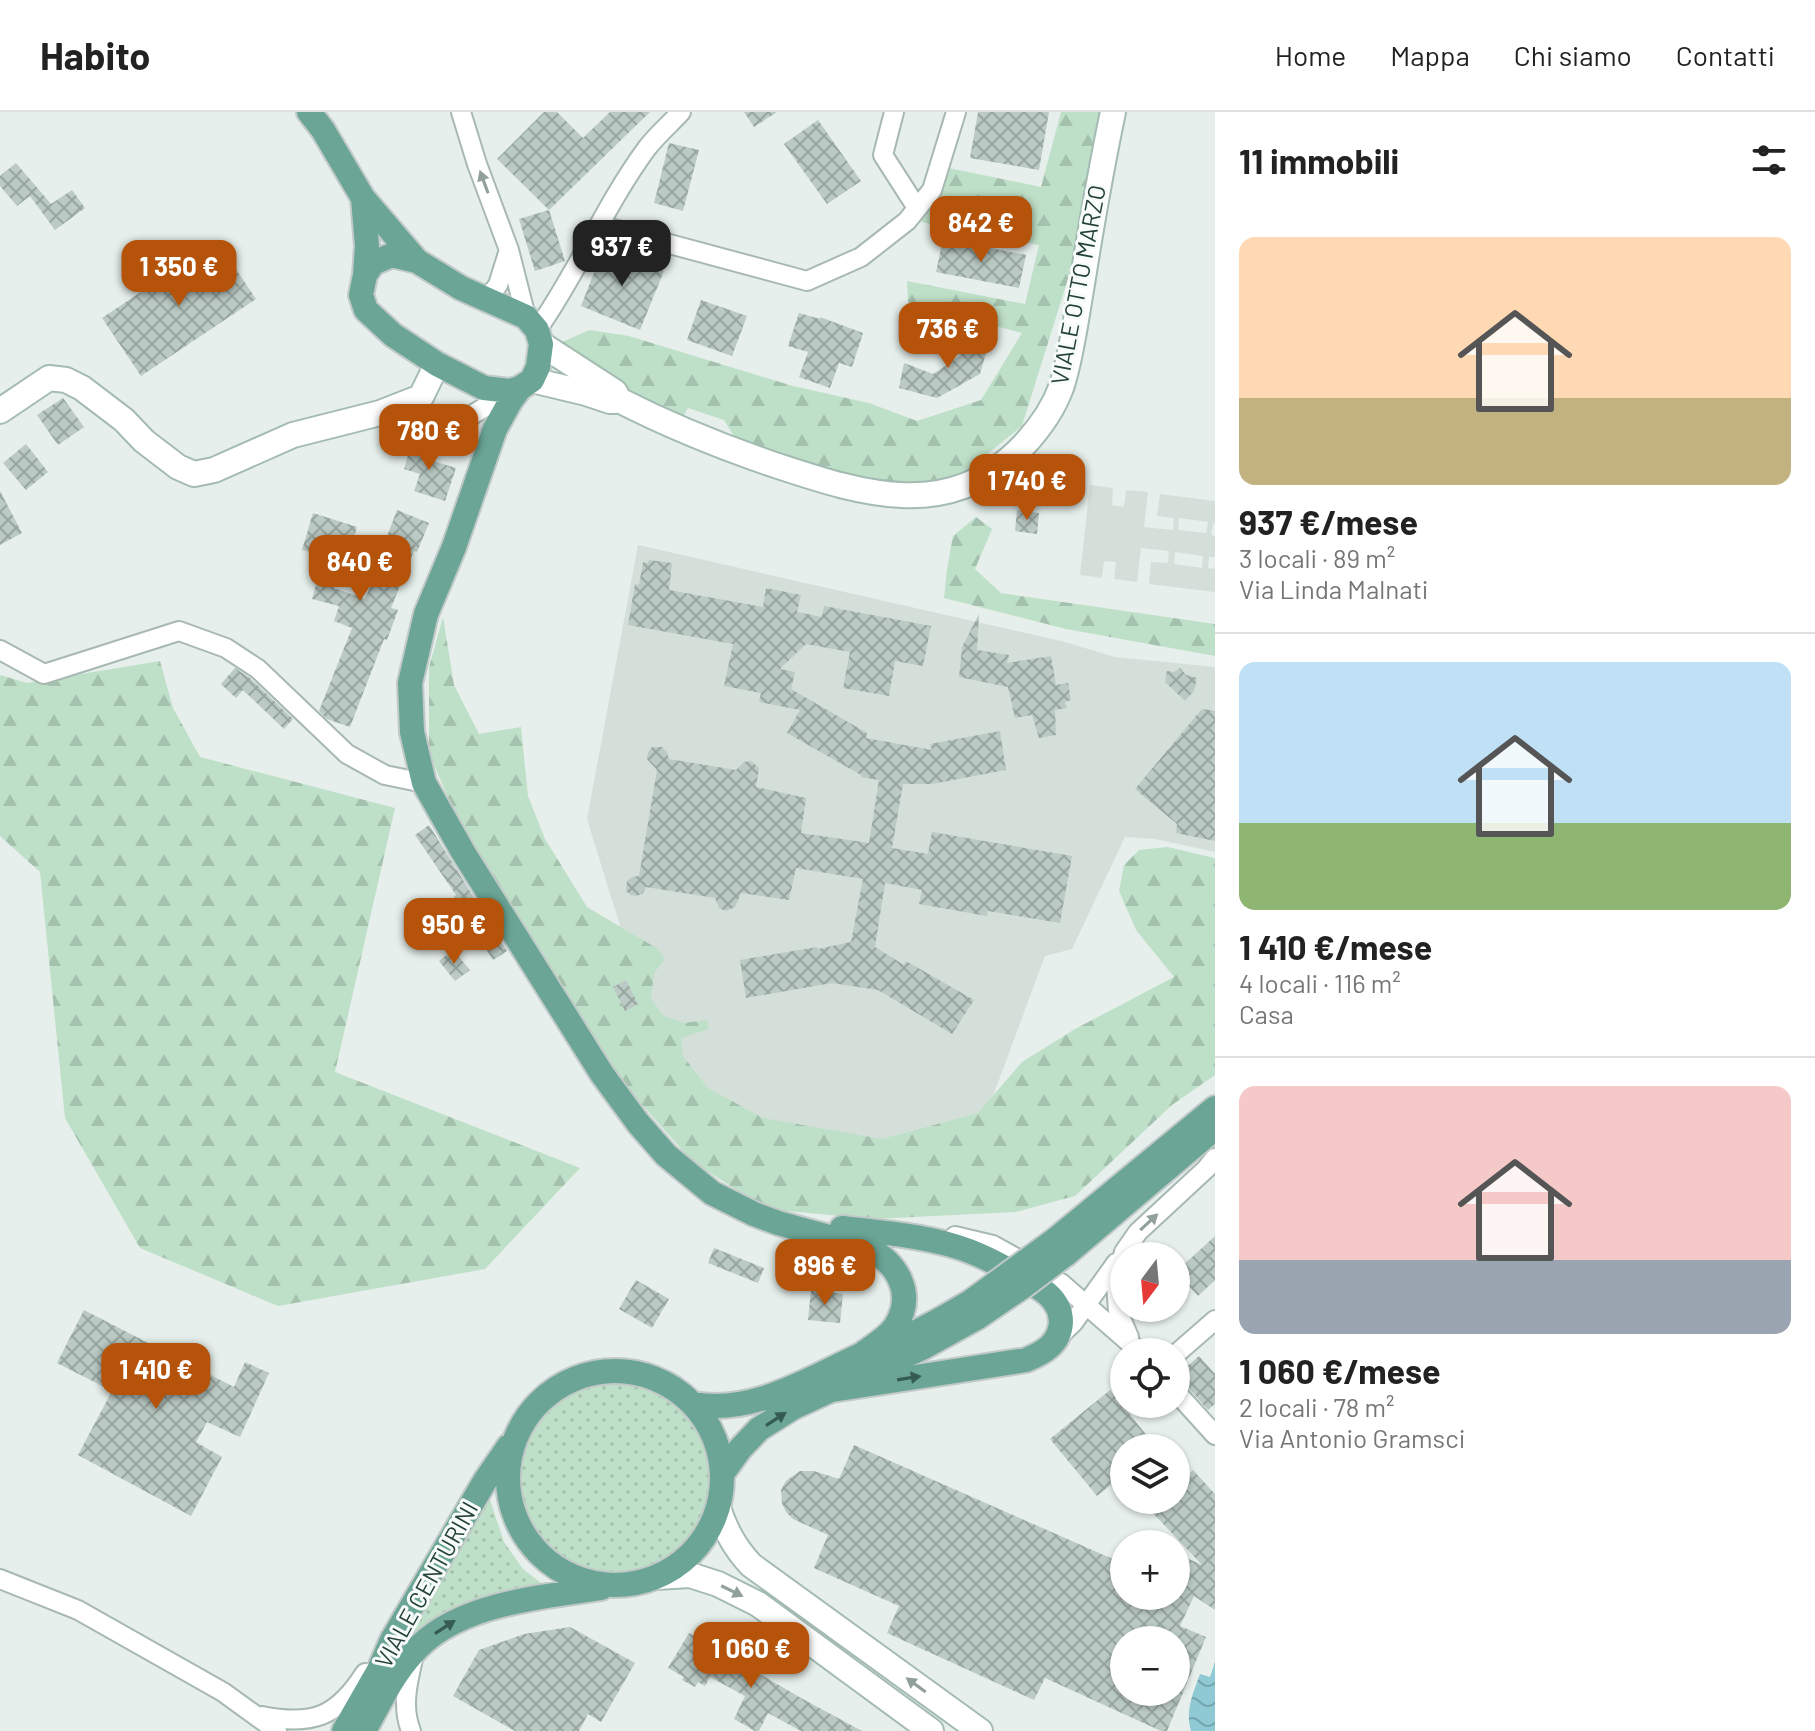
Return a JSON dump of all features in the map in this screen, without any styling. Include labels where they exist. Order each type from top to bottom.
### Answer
[{"type":"main road","points":[[309,112],[363,198],[417,261],[535,330],[538,367],[511,400],[495,429],[454,547],[426,614],[410,683],[412,732],[424,783],[463,852],[602,1074],[666,1155],[712,1193],[766,1219],[866,1247],[891,1264],[901,1280],[904,1296],[901,1314],[893,1330],[865,1352]]},
{"type":"main road","points":[[363,198],[367,246],[361,295],[366,310],[393,335],[487,396],[495,429]]},
{"type":"main road","points":[[365,275],[373,263],[392,255],[417,261]]},
{"type":"main road","points":[[487,396],[526,384]]},
{"type":"main road","points":[[693,1404],[708,1407],[742,1404],[781,1392],[865,1352],[974,1310],[1025,1285],[1061,1247],[1215,1108]]},
{"type":"main road","points":[[1061,1247],[1215,1128]]},
{"type":"main road","points":[[712,1193],[836,1228],[951,1245],[987,1258],[1047,1292],[1058,1307],[1061,1323],[1056,1339],[1044,1352],[1026,1360],[832,1390]]},
{"type":"main road","points":[[722,1474],[759,1429],[794,1407],[924,1347],[974,1310]]},
{"type":"main road","points":[[616,1370],[644,1374],[671,1386],[693,1404],[708,1425],[718,1449],[722,1474],[718,1508],[705,1537],[684,1561],[657,1577],[638,1583],[619,1585],[584,1581],[553,1566],[527,1541],[512,1510],[507,1476],[513,1441],[534,1405],[558,1386],[586,1374],[616,1370]]},
{"type":"main road","name":"VIALE CENTURINI","points":[[344,1731],[379,1670],[392,1640],[485,1481],[513,1441]]},
{"type":"main road","name":"VIALE CENTURINI","points":[[364,1731],[391,1682],[415,1650],[446,1624],[482,1609],[619,1585]]},
{"type":"street","points":[[461,112],[535,330]]},
{"type":"street","points":[[535,330],[556,303],[599,225],[648,147],[681,112]]},
{"type":"street","points":[[894,112],[883,155],[917,208]]},
{"type":"street","points":[[599,225],[807,281],[861,257],[907,221],[932,190],[956,112]]},
{"type":"street","name":"VIALE OTTO MARZO","points":[[526,384],[586,393],[610,401],[619,400],[684,432],[836,485],[863,491],[892,496],[939,492],[993,473],[1038,430],[1061,386],[1073,336],[1113,112]]},
{"type":"street","points":[[486,300],[498,285],[509,250]]},
{"type":"street","name":"VIALE OTTO MARZO","points":[[535,330],[615,392],[619,400]]},
{"type":"street","points":[[0,411],[49,378],[66,380],[82,388],[124,420],[144,441],[178,467],[194,474],[214,470],[293,435],[380,413],[421,397],[437,364]]},
{"type":"street","points":[[413,430],[472,415],[487,396]]},
{"type":"street","points":[[0,650],[44,674],[179,631],[226,648],[258,669],[347,754],[385,775],[424,783]]},
{"type":"street","points":[[1131,1242],[1215,1158]]},
{"type":"street","points":[[884,1233],[953,1235],[993,1245],[1061,1283],[1126,1338]]},
{"type":"street","points":[[1056,1339],[1088,1305],[1110,1273]]},
{"type":"street","points":[[1190,1342],[1215,1320]]},
{"type":"street","points":[[1190,1407],[1215,1435]]},
{"type":"street","points":[[718,1508],[725,1530],[751,1565],[980,1731]]},
{"type":"street","points":[[657,1577],[690,1575],[718,1584],[758,1604],[931,1731]]},
{"type":"street","points":[[0,1579],[78,1610],[223,1692],[277,1731]]},
{"type":"street","points":[[257,1715],[283,1720],[308,1720],[332,1711],[353,1692],[372,1662],[392,1640]]},
{"type":"street","points":[[411,1731],[406,1710],[407,1688],[415,1650]]},
{"type":"street","points":[[257,1715],[270,1731]]},
{"type":"shaded area","points":[[1090,485],[1113,488],[1112,505],[1124,507],[1126,490],[1148,492],[1144,527],[1173,530],[1174,518],[1157,516],[1160,494],[1215,501],[1215,523],[1211,535],[1215,536],[1215,557],[1209,557],[1208,568],[1215,569],[1215,592],[1149,584],[1151,562],[1168,563],[1169,551],[1141,548],[1137,582],[1114,579],[1116,562],[1104,561],[1102,578],[1080,575]],"holes":[[[1179,518],[1208,522],[1206,533],[1178,530]],[[1175,552],[1203,556],[1202,568],[1174,564]]]},
{"type":"shaded area","points":[[638,545],[1065,642],[1115,657],[1215,667],[1215,852],[1155,839],[1125,837],[1072,949],[1045,956],[986,1115],[885,1144],[729,1117],[654,1036],[587,819]]},
{"type":"green space","points":[[1061,112],[1120,112],[1022,426],[966,471],[903,491],[833,475],[735,438],[724,420],[688,408],[681,420],[662,414],[556,345],[589,330],[629,336],[793,386],[869,403],[917,421],[981,400],[1022,333],[908,302],[907,281],[1025,304],[1039,245],[921,222],[939,166],[1041,187]]},
{"type":"green space","points":[[976,517],[992,529],[975,569],[1001,593],[1215,624],[1215,656],[1066,629],[944,598],[953,536]]},
{"type":"green space","points":[[443,617],[454,685],[479,734],[521,727],[528,796],[545,839],[587,907],[658,949],[665,959],[654,973],[651,999],[664,1016],[684,1023],[707,1020],[709,1029],[681,1038],[683,1056],[708,1088],[763,1118],[882,1139],[978,1113],[1022,1062],[1075,1029],[1174,977],[1136,930],[1119,891],[1124,865],[1139,850],[1167,847],[1215,858],[1215,1075],[1172,1105],[1075,1196],[1016,1212],[873,1219],[766,1209],[692,1161],[573,1027],[490,896],[429,753],[429,667]]},
{"type":"green space","points":[[160,661],[173,708],[200,757],[395,808],[335,1072],[580,1168],[485,1269],[278,1306],[140,1248],[65,1118],[40,872],[0,836],[0,675],[27,683]]},
{"type":"green space","points":[[615,1384],[651,1391],[682,1411],[702,1442],[709,1478],[702,1514],[682,1545],[651,1565],[615,1572],[579,1565],[548,1545],[528,1514],[521,1478],[528,1442],[548,1411],[579,1391]]},
{"type":"green space","points":[[489,1497],[504,1542],[523,1569],[546,1587],[479,1598],[440,1614],[404,1641]]},
{"type":"water","points":[[1215,1662],[1215,1731],[1191,1731],[1189,1709],[1195,1688],[1200,1674],[1210,1677]]},
{"type":"building","points":[[544,112],[557,112],[583,138],[610,112],[650,112],[549,210],[497,159]]},
{"type":"building","points":[[744,112],[777,112],[754,127]]},
{"type":"building","points":[[978,112],[1049,112],[1039,170],[970,158]]},
{"type":"building","points":[[818,120],[861,181],[827,204],[784,144]]},
{"type":"building","points":[[669,143],[699,150],[683,211],[654,203]]},
{"type":"building","points":[[16,163],[51,204],[72,190],[85,208],[55,230],[30,196],[17,206],[0,186],[0,176]]},
{"type":"building","points":[[549,210],[565,261],[535,271],[519,219]]},
{"type":"building","points":[[943,239],[1026,255],[1019,288],[936,272]]},
{"type":"building","points":[[217,241],[256,299],[141,376],[102,318]]},
{"type":"building","points":[[604,247],[664,271],[640,330],[581,306]]},
{"type":"building","points":[[701,300],[747,316],[732,356],[687,340]]},
{"type":"building","points":[[799,313],[820,317],[863,333],[852,367],[839,363],[830,388],[799,377],[808,352],[788,346]]},
{"type":"building","points":[[965,332],[990,339],[980,374],[937,398],[899,388],[904,363],[933,374],[960,356]]},
{"type":"building","points":[[63,398],[84,427],[58,445],[37,415]]},
{"type":"building","points":[[429,438],[423,458],[456,468],[445,501],[414,491],[420,474],[404,469],[412,442]]},
{"type":"building","points":[[26,444],[48,472],[26,490],[3,463]]},
{"type":"building","points":[[0,491],[22,533],[0,545]]},
{"type":"building","points":[[397,510],[429,523],[391,608],[398,610],[350,727],[327,719],[319,711],[352,628],[334,621],[339,606],[312,599],[324,556],[302,550],[313,513],[357,527],[346,563],[341,562],[334,588],[365,599],[389,541],[386,539]]},
{"type":"building","points":[[1017,510],[1039,513],[1037,534],[1015,531]]},
{"type":"building","points":[[649,560],[672,563],[669,590],[763,607],[766,588],[801,595],[797,612],[822,617],[824,606],[931,626],[923,666],[895,661],[889,696],[843,688],[850,652],[806,644],[780,669],[795,672],[791,689],[867,733],[866,738],[932,750],[930,744],[1000,731],[1006,770],[932,784],[903,784],[892,848],[928,854],[932,832],[1072,856],[1060,923],[988,911],[987,916],[919,904],[922,890],[885,883],[875,947],[974,1000],[952,1034],[878,990],[832,983],[746,998],[740,960],[851,942],[863,879],[796,868],[789,900],[741,893],[735,907],[726,911],[719,908],[715,898],[646,887],[637,896],[626,891],[627,881],[639,876],[657,770],[647,759],[652,747],[662,747],[669,759],[736,770],[744,762],[751,761],[759,768],[756,787],[806,798],[801,833],[869,843],[879,780],[861,777],[787,733],[800,710],[759,702],[761,693],[724,686],[733,644],[628,625],[635,584],[639,585],[643,562],[648,563]]},
{"type":"building","points":[[979,614],[977,650],[1009,655],[1007,663],[1051,656],[1056,685],[1068,683],[1071,700],[1065,702],[1067,708],[1055,710],[1056,735],[1039,738],[1032,715],[1015,718],[1008,687],[959,677],[962,647]]},
{"type":"building","points":[[235,668],[293,719],[284,729],[243,690],[236,698],[221,684]]},
{"type":"building","points":[[1180,668],[1186,675],[1197,678],[1194,691],[1185,701],[1165,682],[1167,671],[1174,672]]},
{"type":"building","points":[[1202,709],[1215,711],[1215,841],[1176,833],[1177,824],[1135,789]]},
{"type":"building","points":[[429,825],[507,951],[493,960],[453,898],[456,895],[415,835]]},
{"type":"building","points":[[453,950],[470,970],[455,981],[439,961]]},
{"type":"building","points":[[626,980],[638,1004],[625,1011],[613,987]]},
{"type":"building","points":[[1215,1236],[1215,1280],[1198,1296],[1190,1287],[1190,1259]]},
{"type":"building","points":[[714,1248],[764,1268],[758,1283],[708,1263]]},
{"type":"building","points":[[636,1280],[669,1299],[652,1328],[619,1309]]},
{"type":"building","points":[[811,1290],[843,1294],[840,1323],[808,1320]]},
{"type":"building","points":[[84,1310],[234,1387],[245,1362],[269,1373],[240,1437],[207,1422],[196,1442],[222,1457],[191,1516],[78,1455],[112,1391],[57,1363]]},
{"type":"building","points":[[1199,1356],[1215,1374],[1215,1404],[1208,1410],[1190,1390],[1190,1364]]},
{"type":"building","points":[[1110,1390],[1110,1418],[1133,1418],[1146,1434],[1110,1434],[1110,1485],[1097,1496],[1050,1439]]},
{"type":"building","points":[[854,1445],[1110,1558],[1110,1610],[1187,1610],[1180,1626],[1110,1626],[1110,1706],[1177,1706],[1167,1731],[1045,1678],[1034,1700],[887,1633],[899,1606],[814,1568],[828,1535],[793,1519],[786,1512],[781,1490],[786,1481],[800,1471],[814,1471],[839,1479]]},
{"type":"building","points":[[1193,1470],[1215,1494],[1215,1610],[1194,1596],[1190,1605],[1190,1559],[1202,1565],[1190,1552],[1190,1530],[1169,1530],[1154,1514],[1190,1514],[1190,1473]]},
{"type":"building","points":[[570,1627],[635,1663],[601,1722],[588,1714],[579,1731],[515,1731],[453,1696],[479,1650],[524,1634]]},
{"type":"building","points":[[1190,1630],[1206,1637],[1190,1676]]},
{"type":"building","points":[[689,1633],[862,1731],[801,1731],[768,1713],[759,1731],[755,1731],[734,1719],[745,1696],[710,1677],[705,1686],[698,1682],[695,1687],[668,1668]]}]
